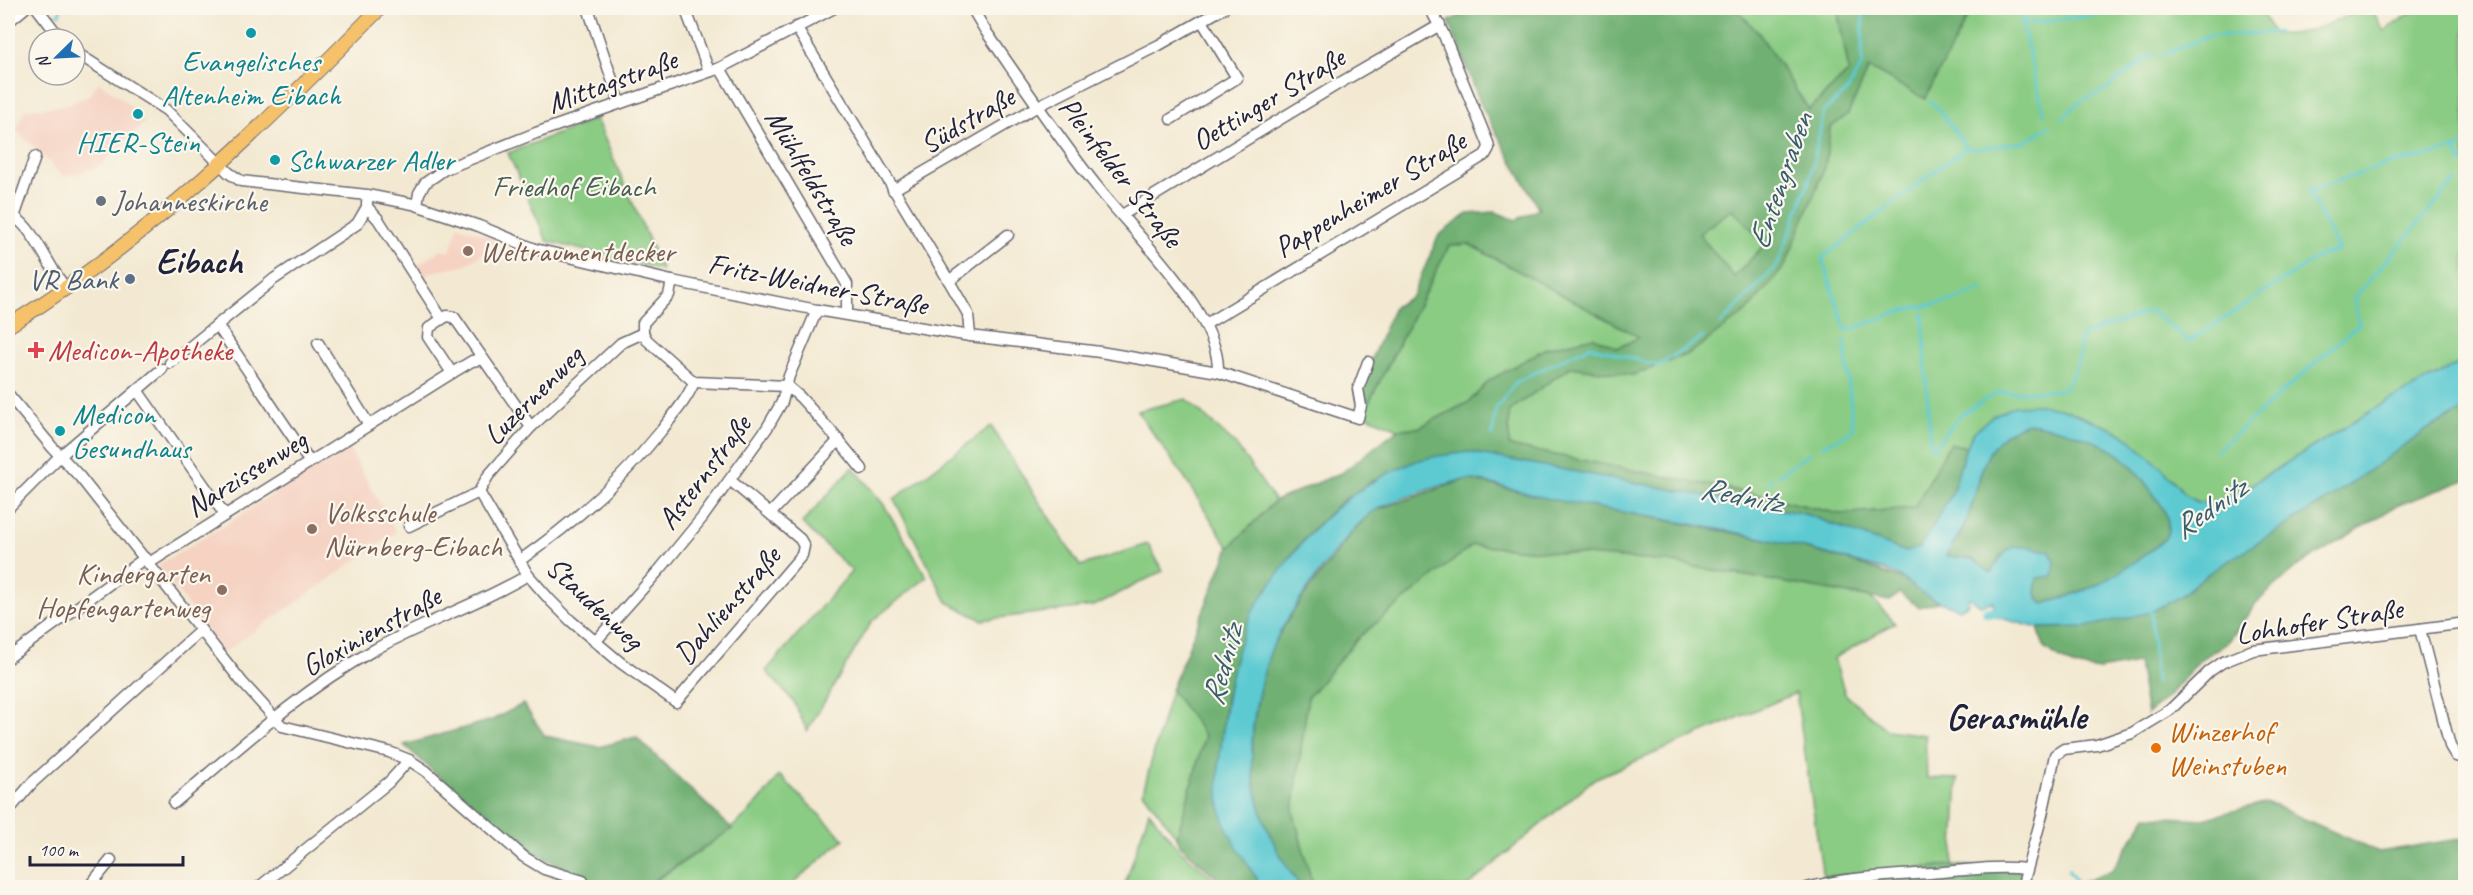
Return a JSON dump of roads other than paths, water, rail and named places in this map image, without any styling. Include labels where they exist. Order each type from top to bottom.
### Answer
[{"type":"main road","points":[[8,326],[151,225],[220,165],[380,8]]},
{"type":"street","points":[[8,22],[25,8]]},
{"type":"street","points":[[37,8],[52,27]]},
{"type":"street","points":[[588,8],[620,103]]},
{"type":"street","name":"Mühlfeldstraße","points":[[685,8],[714,69],[847,284],[847,314]]},
{"type":"street","name":"Mittagstraße","points":[[417,205],[419,193],[425,183],[445,169],[714,69],[834,8]]},
{"type":"street","name":"Pleinfelder Straße","points":[[972,8],[1038,106],[1099,190],[1154,251],[1206,324],[1219,360],[1218,372]]},
{"type":"street","name":"Pappenheimer Straße","points":[[1206,324],[1329,247],[1485,156],[1489,148],[1488,142],[1440,25],[1430,8]]},
{"type":"street","name":"Südstraße","points":[[893,190],[1038,106],[1202,21],[1220,9]]},
{"type":"street","points":[[1171,119],[1238,78],[1202,21]]},
{"type":"street","name":"Oettinger Straße","points":[[1122,215],[1440,25]]},
{"type":"street","points":[[796,27],[949,280],[968,314],[970,336]]},
{"type":"street","name":"Fritz-Weidner-Straße","points":[[87,60],[166,110],[220,165],[237,179],[250,183],[367,195],[417,205],[479,226],[536,249],[672,281],[817,310],[970,336],[1100,352],[1218,372],[1358,418],[1361,406],[1358,389],[1368,362]]},
{"type":"street","points":[[35,158],[14,217],[25,223],[65,287]]},
{"type":"street","points":[[8,508],[60,456],[166,366],[274,279],[357,224],[367,207],[367,195]]},
{"type":"street","points":[[367,207],[378,219],[442,319]]},
{"type":"street","points":[[949,280],[1008,236]]},
{"type":"street","points":[[672,281],[669,295],[643,323],[643,333],[647,340],[694,382],[787,386],[839,440],[862,469]]},
{"type":"street","name":"Asternstraße","points":[[595,642],[661,568],[730,481],[767,428],[782,402],[817,310]]},
{"type":"street","points":[[452,373],[428,337],[429,328],[447,316],[454,317],[531,427]]},
{"type":"street","points":[[217,325],[309,461]]},
{"type":"street","name":"Luzernenweg","points":[[479,492],[488,476],[531,427],[621,343],[643,333]]},
{"type":"street","points":[[318,343],[369,425]]},
{"type":"street","name":"Narzissenweg","points":[[8,658],[147,560],[472,361],[483,359]]},
{"type":"street","points":[[519,561],[574,521],[614,483],[673,416],[690,392],[694,382]]},
{"type":"street","points":[[137,390],[225,514]]},
{"type":"street","points":[[8,394],[80,477],[242,682],[282,726],[382,750],[409,760],[426,771],[524,857],[544,869],[583,881]]},
{"type":"street","name":"Dahlienstraße","points":[[771,513],[839,440]]},
{"type":"street","name":"Dahlienstraße","points":[[676,702],[802,555],[804,546],[800,539],[730,481]]},
{"type":"street","points":[[409,526],[479,492]]},
{"type":"street","name":"Staudenweg","points":[[479,492],[528,575],[571,621],[595,642],[676,702]]},
{"type":"street","name":"Gloxinienstraße","points":[[174,803],[274,718],[341,669],[440,616],[502,591],[528,575]]},
{"type":"street","name":"Lohhofer Straße","points":[[2026,869],[2042,815],[2055,755],[2064,749],[2097,745],[2132,733],[2170,710],[2217,666],[2240,654],[2260,648],[2466,623]]},
{"type":"street","points":[[2420,629],[2450,746],[2456,756],[2466,759]]},
{"type":"street","points":[[8,810],[33,783],[201,630]]},
{"type":"street","points":[[258,888],[389,782],[409,760]]},
{"type":"street","points":[[88,888],[111,860]]},
{"type":"street","points":[[1807,888],[1827,882],[2000,868],[2026,869],[2022,888]]},
{"type":"water","name":"Rednitz","points":[[2465,360],[2465,409],[2428,429],[2330,498],[2207,574],[2179,597],[2151,612],[2086,627],[2038,628],[1996,617],[1993,602],[1980,605],[1969,597],[1968,604],[1960,609],[1927,596],[1893,574],[1777,541],[1550,499],[1481,481],[1464,480],[1402,499],[1371,513],[1359,524],[1314,580],[1275,641],[1260,688],[1254,718],[1252,748],[1259,804],[1269,832],[1301,887],[1261,887],[1232,838],[1223,817],[1218,777],[1227,700],[1236,656],[1253,610],[1288,560],[1334,510],[1371,483],[1420,460],[1468,452],[1805,514],[1906,552],[1920,547],[1952,494],[1966,447],[1974,432],[1992,416],[2015,406],[2039,405],[2061,408],[2122,433],[2161,467],[2187,496],[2198,502],[2212,503],[2236,494],[2384,403]],"holes":[[[2028,423],[2090,439],[2122,457],[2141,477],[2160,503],[2167,517],[2168,527],[2166,537],[2162,541],[2113,576],[2085,590],[2043,604],[2037,595],[2036,586],[2037,578],[2053,576],[2055,561],[2049,551],[2014,547],[2003,555],[1991,573],[1973,559],[1946,556],[1967,520],[1980,476],[1991,450],[2012,430]]]},
{"type":"waterway","points":[[59,14],[61,8]]},
{"type":"waterway","name":"Entengraben","points":[[1721,324],[1778,264],[1810,179],[1824,111],[1847,91],[1862,65],[1863,8]]},
{"type":"waterway","points":[[2023,8],[2022,24],[2044,114]]},
{"type":"waterway","points":[[2022,24],[2161,8]]},
{"type":"waterway","points":[[2457,8],[2466,17]]},
{"type":"waterway","points":[[2163,54],[2210,36],[2278,32]]},
{"type":"waterway","points":[[2061,119],[2078,103],[2103,91],[2150,56],[2155,55]]},
{"type":"waterway","points":[[1930,102],[1938,108],[1966,147]]},
{"type":"waterway","points":[[1983,289],[1952,301],[1904,310],[1846,331],[1822,258],[1966,147],[1972,149],[2025,142],[2050,126]]},
{"type":"waterway","points":[[1923,314],[1930,445],[1934,448],[1960,415],[1997,393],[2062,390],[2074,373],[2080,353],[2080,339],[2085,334],[2150,311],[2190,341],[2323,254],[2339,250],[2308,191],[2385,165],[2456,149],[2466,144]]},
{"type":"waterway","points":[[2456,149],[2462,164]]},
{"type":"waterway","points":[[2216,451],[2359,324],[2354,298],[2455,181]]},
{"type":"waterway","name":"Entengraben","points":[[1492,436],[1496,409],[1516,382],[1590,346],[1658,366],[1703,337]]},
{"type":"waterway","points":[[1822,446],[1853,431],[1845,341]]},
{"type":"waterway","name":"Rednitz","points":[[1778,475],[1811,452]]},
{"type":"waterway","points":[[1987,612],[2009,613]]},
{"type":"waterway","points":[[2151,612],[2156,683]]},
{"type":"waterway","points":[[2068,869],[2080,888]]},
{"type":"place","name":"Evangelisches Altenheim Eibach","points":[[251,33]]},
{"type":"place","name":"HIER-Stein","points":[[138,114]]},
{"type":"place","name":"Schwarzer Adler","points":[[275,160]]},
{"type":"place","name":"Johanneskirche","points":[[101,201]]},
{"type":"place","name":"Weltraumentdecker","points":[[468,251]]},
{"type":"place","name":"VR Bank","points":[[130,279]]},
{"type":"place","name":"Medicon-Apotheke","points":[[36,350]]},
{"type":"place","name":"Medicon Gesundhaus","points":[[60,431]]},
{"type":"place","name":"Volksschule Nürnberg-Eibach","points":[[312,529]]},
{"type":"place","name":"Kindergarten Hopfengartenweg","points":[[222,590]]},
{"type":"place","name":"Winzerhof Weinstuben","points":[[2156,748]]},
{"type":"district","name":"Eibach","points":[[199,261]]},
{"type":"district","name":"Gerasmühle","points":[[2016,717]]},
{"type":"park label","name":"Friedhof Eibach","points":[[574,186]]}]
